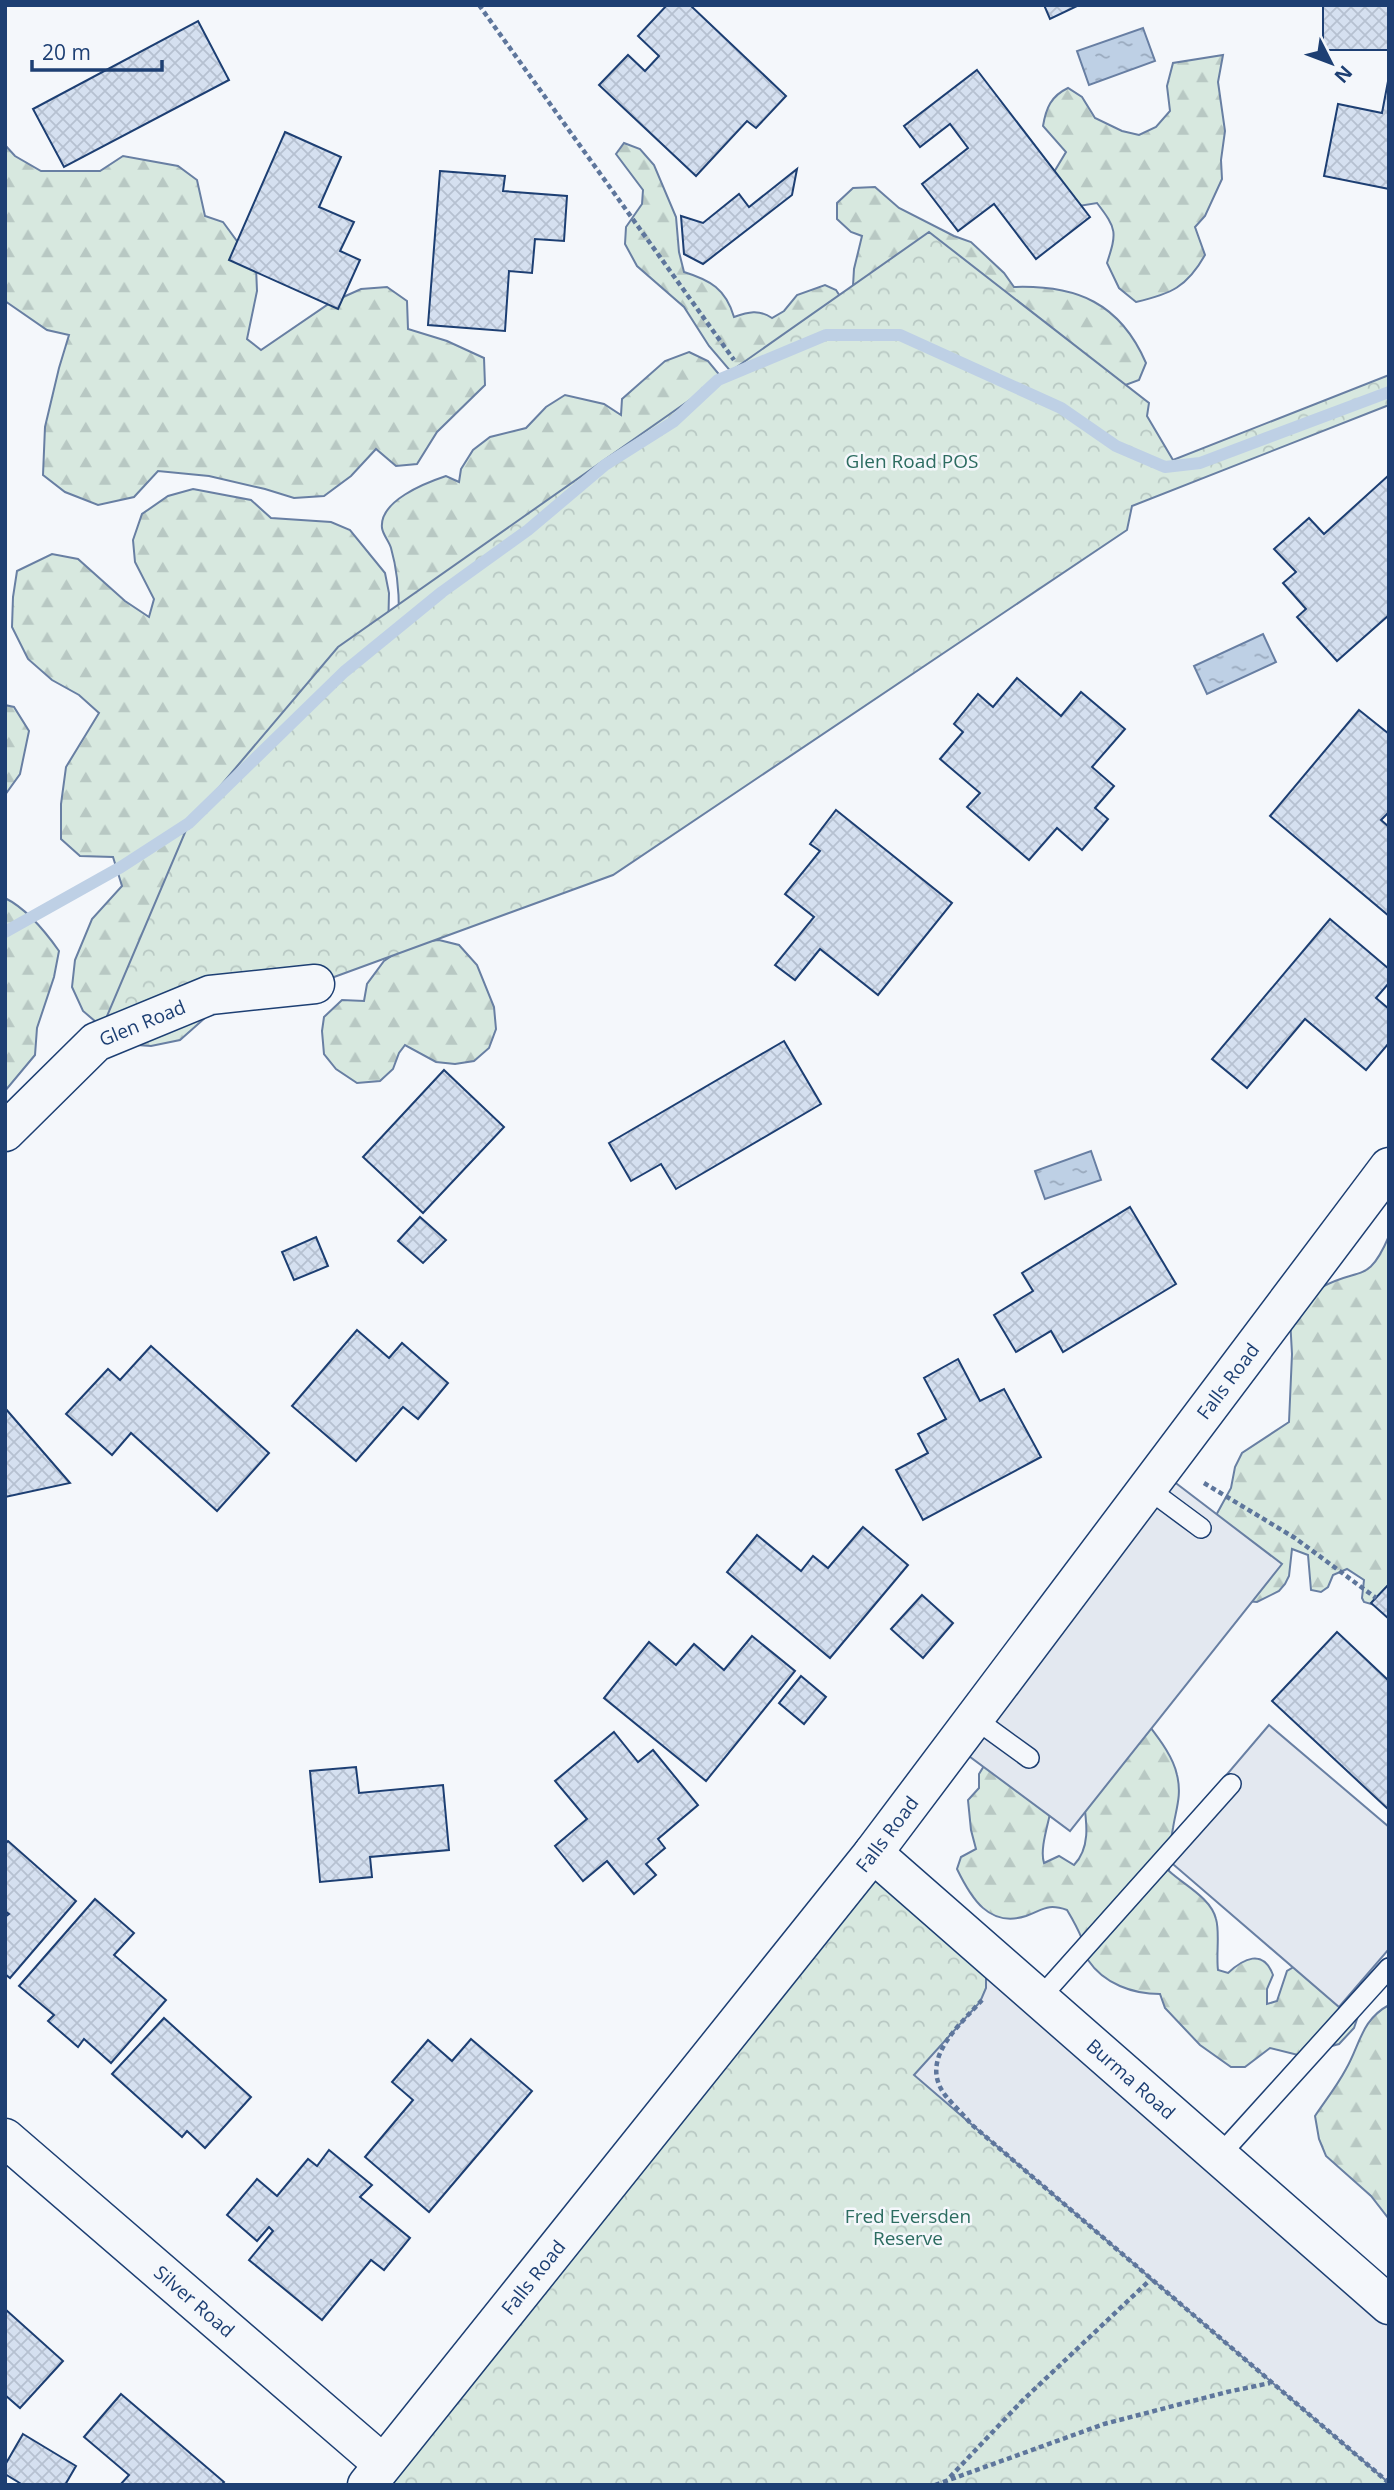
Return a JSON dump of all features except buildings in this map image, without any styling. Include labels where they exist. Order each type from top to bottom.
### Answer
[{"type":"street","name":"Glen Road","points":[[5,1132],[96,1042],[210,995],[315,984]]},
{"type":"street","name":"Falls Road","points":[[375,2475],[873,1853],[1389,1167]]},
{"type":"street","name":"Burma Road","points":[[873,1853],[1389,2305]]},
{"type":"street","name":"Silver Road","points":[[5,2138],[375,2475]]},
{"type":"lane","points":[[1157,1475],[1201,1528]]},
{"type":"lane","points":[[974,1718],[1030,1758]]},
{"type":"lane","points":[[1039,1999],[1231,1784]]},
{"type":"lane","points":[[1219,2156],[1389,1968]]},
{"type":"path","points":[[479,5],[734,360]]},
{"type":"path","points":[[1157,1475],[1239,1502],[1376,1598]]},
{"type":"path","points":[[1007,1971],[951,2034],[939,2053],[936,2069],[944,2094],[971,2124],[1389,2483]]},
{"type":"path","points":[[948,2479],[1022,2401],[1151,2279]]},
{"type":"path","points":[[935,2485],[1104,2424],[1271,2382]]},
{"type":"green space","points":[[1223,55],[1218,82],[1225,131],[1221,160],[1222,179],[1205,216],[1195,227],[1205,255],[1192,275],[1177,288],[1136,302],[1119,288],[1107,263],[1114,237],[1112,225],[1104,212],[1097,203],[1079,206],[1051,177],[1066,152],[1043,126],[1046,114],[1053,99],[1068,88],[1082,97],[1095,118],[1122,131],[1139,135],[1156,127],[1170,111],[1167,86],[1173,63]]},
{"type":"green space","points":[[624,143],[640,149],[654,165],[676,217],[684,272],[702,278],[716,287],[731,307],[734,317],[753,312],[772,318],[784,311],[797,295],[825,285],[836,290],[843,301],[738,380],[709,346],[684,307],[637,266],[625,244],[626,227],[642,204],[643,190],[616,154]]},
{"type":"green space","points":[[5,145],[15,156],[41,171],[100,171],[123,156],[178,166],[197,180],[205,216],[223,222],[256,267],[257,291],[247,339],[261,350],[330,303],[361,289],[387,287],[407,301],[408,329],[447,341],[484,358],[485,385],[437,432],[417,464],[396,466],[376,449],[351,476],[324,496],[294,498],[209,476],[158,471],[134,497],[98,505],[65,492],[43,475],[45,427],[69,335],[47,330],[5,301]]},
{"type":"green space","points":[[875,187],[899,208],[971,242],[1004,273],[1014,287],[1037,287],[1077,294],[1109,312],[1135,342],[1146,363],[1139,380],[1112,390],[853,286],[862,236],[851,232],[837,219],[837,203],[853,188]]},
{"type":"green space","name":"Glen Road POS","points":[[929,232],[1149,403],[1147,416],[1173,460],[1389,375],[1389,405],[1132,506],[1127,530],[613,875],[315,984],[96,1042],[189,823],[338,647]]},
{"type":"green space","points":[[689,352],[708,361],[727,384],[399,613],[395,564],[382,528],[383,518],[395,502],[416,488],[446,476],[459,482],[461,469],[473,450],[490,437],[526,428],[546,407],[565,395],[604,404],[621,415],[622,399],[665,361]]},
{"type":"green space","points":[[193,489],[251,500],[271,518],[331,522],[350,530],[385,573],[389,593],[388,635],[205,1018],[180,1040],[151,1046],[122,1044],[83,1011],[72,987],[75,960],[92,919],[122,886],[113,857],[80,856],[61,839],[61,804],[66,767],[99,713],[79,695],[52,680],[28,659],[12,627],[13,597],[17,571],[52,554],[78,559],[125,601],[149,617],[154,599],[135,562],[133,540],[142,514],[168,496]]},
{"type":"green space","points":[[5,705],[14,707],[29,731],[20,774],[5,795]]},
{"type":"green space","points":[[5,898],[35,921],[59,951],[54,977],[37,1028],[35,1055],[5,1091]]},
{"type":"green space","points":[[439,940],[459,945],[477,965],[494,1007],[496,1029],[489,1048],[474,1061],[455,1064],[436,1062],[405,1045],[393,1069],[380,1081],[357,1083],[336,1069],[324,1054],[324,1017],[342,1000],[364,1001],[367,984],[384,961],[411,943]]},
{"type":"green space","points":[[1389,1236],[1389,1607],[1364,1602],[1364,1580],[1347,1569],[1333,1575],[1328,1587],[1321,1592],[1311,1590],[1308,1555],[1292,1549],[1289,1576],[1279,1591],[1257,1602],[1234,1600],[1214,1519],[1231,1488],[1235,1467],[1242,1453],[1289,1422],[1292,1354],[1290,1318],[1322,1287],[1369,1268]]},
{"type":"green space","points":[[1144,1719],[1168,1753],[1178,1782],[1179,1796],[1171,1839],[1169,1871],[1203,1898],[1213,1911],[1218,1930],[1218,1970],[1228,1973],[1246,1960],[1264,1961],[1273,1975],[1267,1989],[1267,2004],[1277,2001],[1287,1971],[1302,1962],[1361,1982],[1358,2016],[1354,2028],[1339,2044],[1298,2055],[1270,2048],[1245,2067],[1231,2067],[1200,2045],[1165,2008],[1160,1994],[1130,1990],[1102,1975],[1088,1960],[1083,1942],[1067,1910],[1050,1907],[1013,1919],[1002,1918],[983,1908],[968,1890],[957,1869],[961,1857],[976,1849],[968,1800],[979,1788],[979,1774],[987,1761],[1052,1803],[1044,1842],[1044,1863],[1059,1856],[1074,1865],[1080,1858],[1086,1841],[1083,1795]]},
{"type":"green space","name":"Fred Eversden Reserve","points":[[873,1853],[1389,2305],[1389,2485],[367,2485]]},
{"type":"green space","points":[[1389,2005],[1389,2219],[1371,2196],[1326,2156],[1319,2139],[1315,2116],[1351,2060],[1372,2018]]},
{"type":"shaded area","points":[[1160,1471],[1282,1564],[1070,1831],[954,1745]]},
{"type":"shaded area","points":[[1269,1725],[1389,1827],[1389,1949],[1339,2007],[1160,1853]]},
{"type":"shaded area","points":[[986,1975],[1389,2305],[1389,2483],[914,2075],[980,2002],[986,1988]]},
{"type":"water","points":[[1143,28],[1155,61],[1089,85],[1077,51]]},
{"type":"water","points":[[1263,634],[1276,662],[1207,694],[1194,666]]},
{"type":"water","points":[[1091,1151],[1101,1180],[1045,1199],[1035,1171]]},
{"type":"waterway","points":[[5,932],[121,867],[189,823],[344,672],[442,592],[528,530],[605,465],[673,422],[718,380],[826,335],[900,335],[1061,408],[1116,446],[1165,467],[1200,463],[1389,392]]}]
